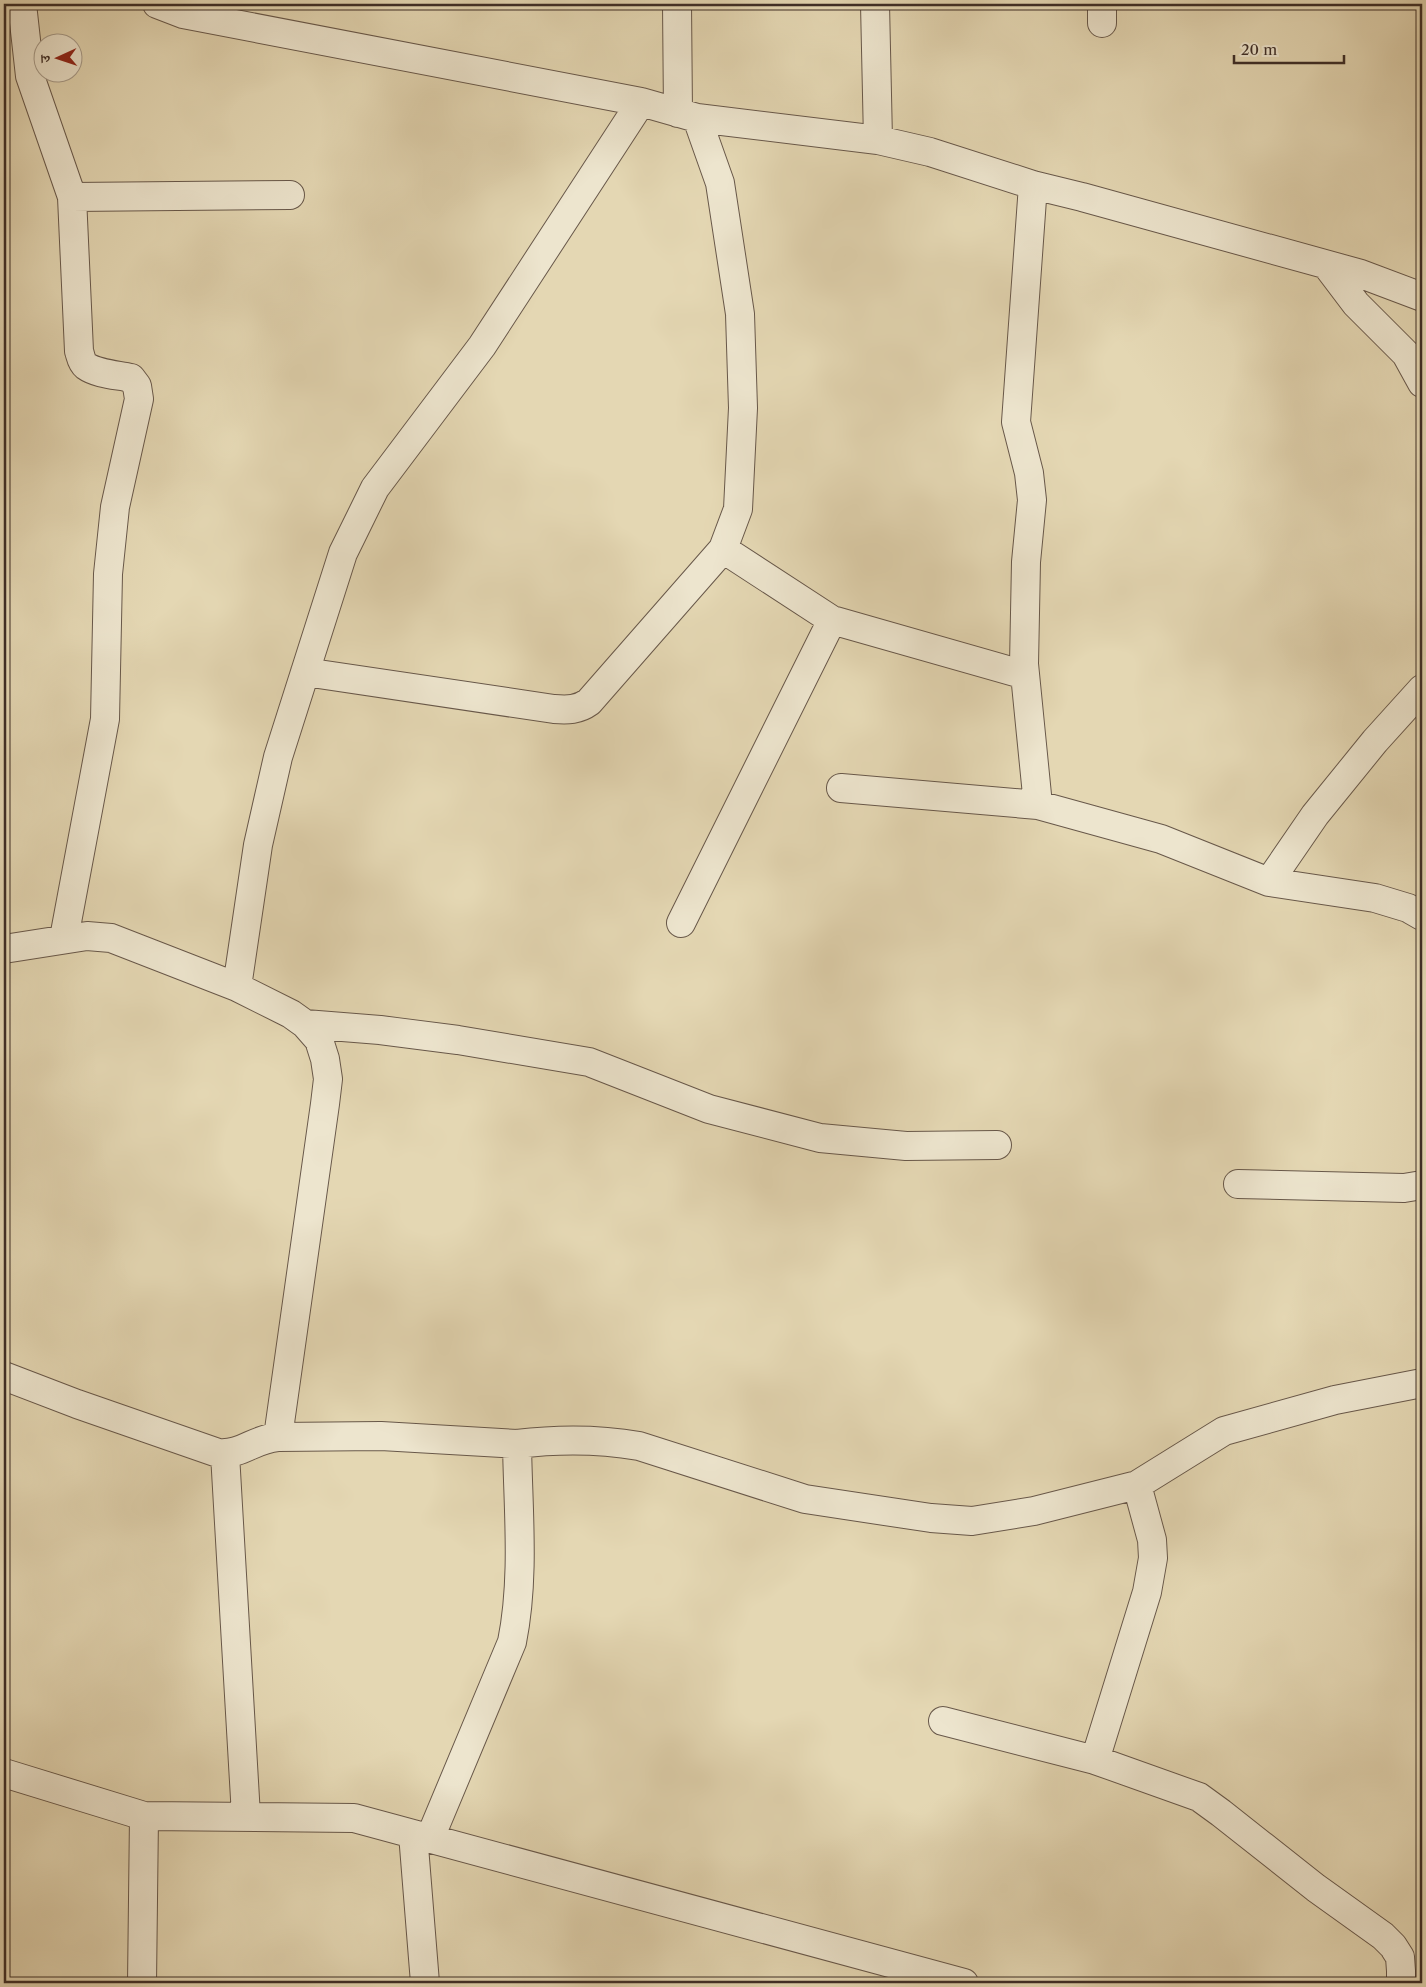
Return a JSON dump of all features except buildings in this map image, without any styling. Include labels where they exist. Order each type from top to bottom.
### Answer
[{"type":"street","points":[[22,4],[30,76],[72,197],[79,351],[82,361],[93,370],[131,378],[136,386],[139,399],[115,507],[108,574],[105,719],[64,938]]},
{"type":"street","points":[[157,4],[183,14],[641,102],[687,115],[878,140],[930,152],[1033,185],[1091,199],[1361,274],[1422,297]]},
{"type":"street","points":[[305,672],[554,709],[574,710],[583,707],[589,702],[723,548],[738,509],[743,408],[740,314],[720,183],[687,115],[677,4]]},
{"type":"street","points":[[875,4],[878,140]]},
{"type":"street","points":[[237,986],[258,845],[278,757],[343,553],[375,488],[482,346],[641,102]]},
{"type":"street","points":[[1033,185],[1016,422],[1029,473],[1032,500],[1026,572],[1025,675],[1038,805]]},
{"type":"street","points":[[72,197],[290,195]]},
{"type":"street","points":[[1328,266],[1356,304],[1406,354],[1422,383]]},
{"type":"street","points":[[723,548],[832,620],[1025,675]]},
{"type":"street","points":[[681,923],[832,620]]},
{"type":"street","points":[[1269,882],[1315,815],[1375,741],[1422,689]]},
{"type":"street","points":[[841,788],[1038,805],[1161,839],[1269,882],[1375,898],[1408,908],[1422,916]]},
{"type":"street","points":[[4,949],[64,938],[87,936],[111,938],[237,986],[291,1014],[305,1024],[319,1040],[325,1059],[328,1079],[278,1438]]},
{"type":"street","points":[[305,1024],[380,1030],[458,1040],[589,1062],[709,1109],[820,1138],[906,1146],[997,1145]]},
{"type":"street","points":[[1238,1184],[1404,1188],[1422,1185]]},
{"type":"street","points":[[4,1376],[77,1404],[211,1451],[225,1454],[234,1453],[265,1439],[278,1438],[381,1436],[517,1444],[611,1441],[639,1446],[805,1500],[972,1521],[1034,1511],[1137,1485],[1224,1430],[1335,1400],[1422,1383]]},
{"type":"street","points":[[425,1983],[421,1836],[512,1642],[520,1583],[517,1444]]},
{"type":"street","points":[[225,1454],[246,1816]]},
{"type":"street","points":[[1095,1760],[1147,1592],[1150,1574],[1152,1540],[1137,1485]]},
{"type":"street","points":[[943,1721],[1095,1760],[1199,1797],[1316,1888],[1383,1936],[1400,1957],[1401,1983]]},
{"type":"street","points":[[4,1773],[144,1816],[354,1818],[964,1983]]},
{"type":"street","points":[[142,1983],[144,1816]]}]
